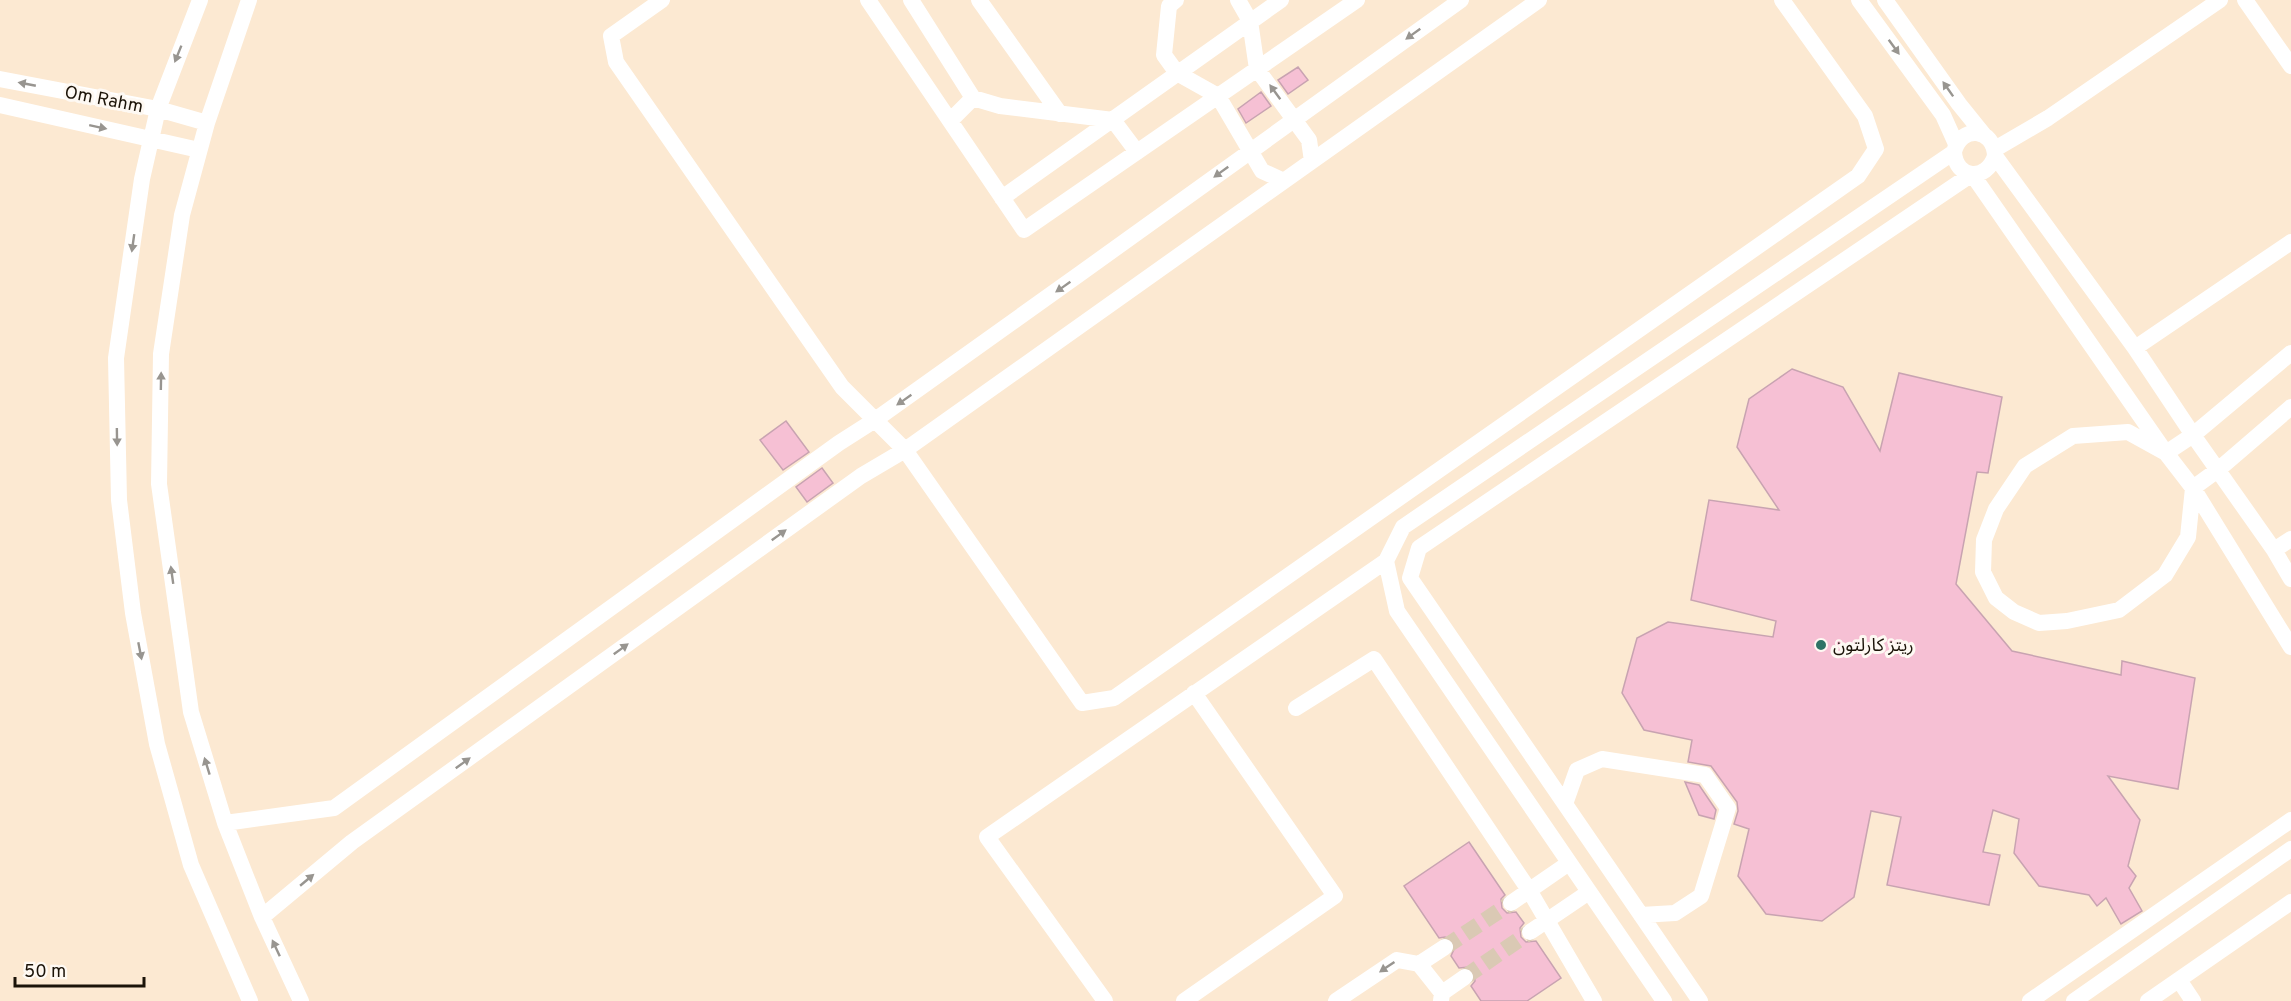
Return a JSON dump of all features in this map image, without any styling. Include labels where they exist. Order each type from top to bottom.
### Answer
[{"type":"street","points":[[200,0],[158,109],[150,138],[116,358],[118,500],[133,613],[157,744],[191,864],[250,1001]]},
{"type":"street","points":[[249,0],[207,123],[182,215],[161,354],[159,484],[191,712],[225,824],[262,917],[301,1001]]},
{"type":"street","points":[[662,0],[611,36],[616,62],[842,387],[905,450],[1082,703],[1114,698],[1858,176],[1876,149],[1865,116],[1782,0]]},
{"type":"street","points":[[868,0],[1024,230],[1357,0]]},
{"type":"street","points":[[911,0],[973,98],[1000,106],[1113,120],[1137,152]]},
{"type":"street","points":[[979,0],[1060,114]]},
{"type":"street","points":[[1176,0],[1169,6],[1164,55],[1177,73],[1218,96],[1262,171],[1284,181]]},
{"type":"street","points":[[1238,0],[1250,21],[1257,69],[1309,140],[1312,161]]},
{"type":"street","points":[[1002,198],[1281,0]]},
{"type":"street","points":[[225,824],[334,808],[819,457],[875,420],[1461,0]]},
{"type":"street","points":[[262,917],[352,842],[861,476],[905,450],[1539,0]]},
{"type":"street","points":[[1859,0],[1943,115],[1955,148]]},
{"type":"street","points":[[1885,0],[1959,104],[1991,141],[1995,153],[2135,348],[2274,550],[2291,579]]},
{"type":"street","points":[[1984,135],[1970,133],[1961,137],[1955,148],[1954,159],[1958,167],[1972,174],[1988,170],[1995,153],[2220,0]]},
{"type":"street","points":[[2245,0],[2291,66]]},
{"type":"street","name":"Om Rahm","points":[[0,79],[158,109],[207,123]]},
{"type":"street","points":[[950,121],[973,98]]},
{"type":"street","name":"Om Rahm","points":[[0,105],[199,150]]},
{"type":"street","points":[[1105,1001],[987,837],[1386,561],[1402,527],[1955,148]]},
{"type":"street","points":[[1972,174],[2166,453],[2193,488],[2291,647]]},
{"type":"street","points":[[1700,1001],[1410,578],[1419,548],[1972,174]]},
{"type":"street","points":[[2135,348],[2291,242]]},
{"type":"street","points":[[2166,453],[2193,435],[2291,352]]},
{"type":"street","points":[[2166,453],[2128,432],[2073,436],[2025,466],[1996,509],[1984,540],[1983,572],[1996,598],[2014,612],[2039,623],[2067,621],[2119,610],[2165,575],[2183,547],[2188,537],[2193,488],[2218,470],[2291,407]]},
{"type":"street","points":[[2274,550],[2291,538]]},
{"type":"street","points":[[1386,561],[1397,611],[1664,1001]]},
{"type":"street","points":[[1296,708],[1374,659],[1529,890],[1594,1001]]},
{"type":"street","points":[[1184,1001],[1335,897],[1194,693]]},
{"type":"street","points":[[1566,804],[1577,770],[1602,759],[1705,775],[1728,808],[1701,896],[1675,913],[1641,915]]},
{"type":"street","points":[[2030,1001],[2291,820]]},
{"type":"street","points":[[2073,1001],[2291,849]]},
{"type":"street","points":[[1511,903],[1569,863]]},
{"type":"street","points":[[1530,932],[1589,892]]},
{"type":"street","points":[[2148,1001],[2291,902]]},
{"type":"street","points":[[1336,1001],[1396,960],[1419,964],[1445,947]]},
{"type":"street","points":[[1419,964],[1442,997],[1465,977]]},
{"type":"street","points":[[2179,980],[2193,1001]]},
{"type":"building","points":[[1298,67],[1308,80],[1288,94],[1278,80]]},
{"type":"building","points":[[1261,92],[1271,106],[1246,123],[1238,109]]},
{"type":"building","name":"ريتز كارلتون","points":[[1792,369],[1843,387],[1880,451],[1899,373],[2002,397],[1988,473],[1977,472],[1956,584],[2012,651],[2121,675],[2122,661],[2195,678],[2178,789],[2108,776],[2140,820],[2128,866],[2136,876],[2129,888],[2142,911],[2121,924],[2106,898],[2097,906],[2089,895],[2039,886],[2014,853],[2019,819],[1993,810],[1983,852],[2000,855],[1989,905],[1887,885],[1901,817],[1871,811],[1854,897],[1822,921],[1766,914],[1738,876],[1749,829],[1734,824],[1738,811],[1737,802],[1711,766],[1688,762],[1692,740],[1644,730],[1622,693],[1637,638],[1668,622],[1773,637],[1776,621],[1691,600],[1709,500],[1779,510],[1737,447],[1749,399]]},
{"type":"building","points":[[786,421],[809,452],[783,470],[760,440]]},
{"type":"building","points":[[822,468],[833,483],[807,502],[796,487]]},
{"type":"building","points":[[1685,782],[1699,785],[1716,810],[1714,819],[1699,815]]},
{"type":"building","points":[[1469,842],[1505,895],[1501,899],[1502,908],[1507,913],[1516,912],[1524,923],[1520,928],[1521,937],[1526,942],[1536,941],[1561,978],[1527,1001],[1481,1001],[1471,986],[1475,981],[1474,972],[1469,967],[1459,968],[1451,956],[1455,947],[1453,941],[1445,937],[1439,938],[1404,886]]},
{"type":"tunnel","points":[[1445,947],[1511,903]]},
{"type":"tunnel","points":[[1465,977],[1530,932]]},
{"type":"place","name":"ريتز كارلتون","points":[[1821,645]]}]
